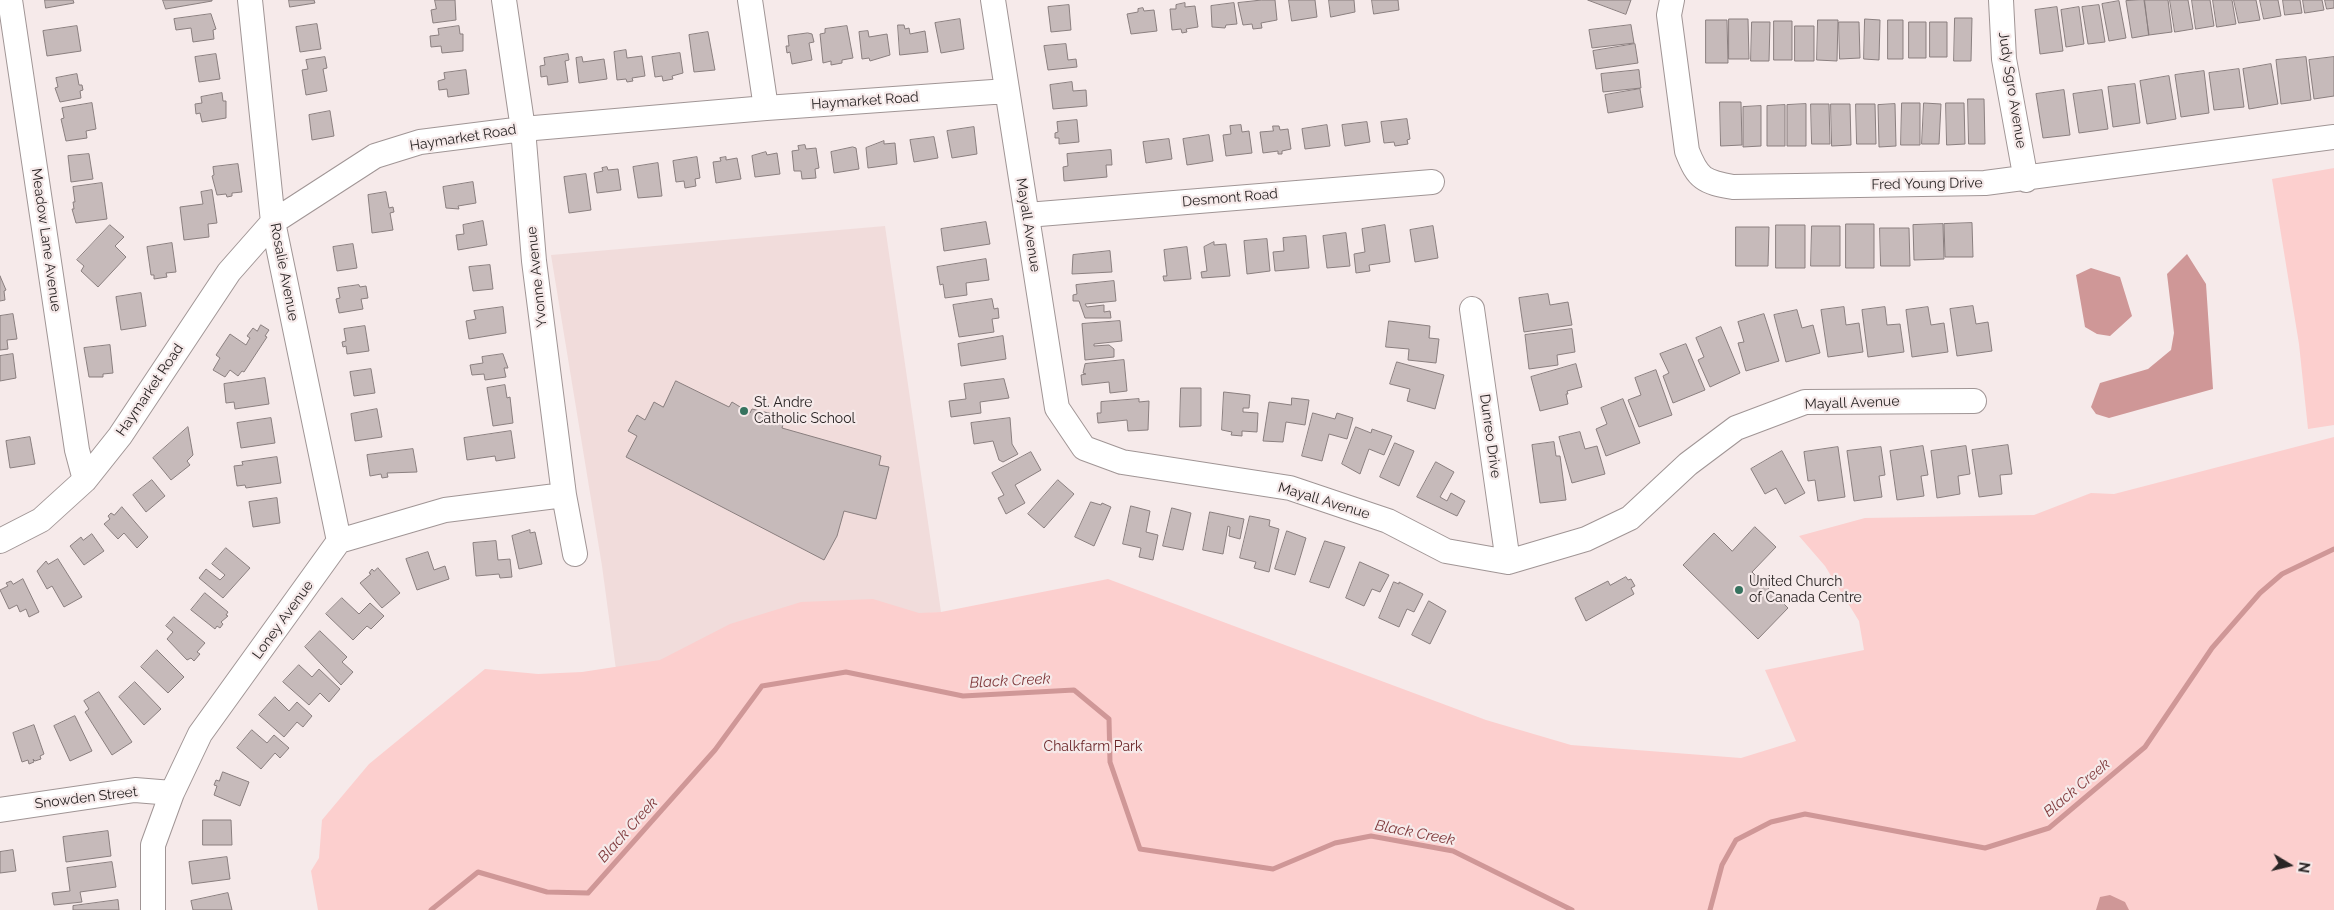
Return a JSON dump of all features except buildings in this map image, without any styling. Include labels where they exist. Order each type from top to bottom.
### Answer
[{"type":"street","name":"Meadow Lane Avenue","points":[[10,0],[77,450],[85,480]]},
{"type":"street","name":"Rosalie Avenue","points":[[250,0],[273,222],[339,541]]},
{"type":"street","name":"Yvonne Avenue","points":[[504,0],[523,129],[534,261],[564,495],[575,554]]},
{"type":"street","points":[[750,0],[766,108]]},
{"type":"street","name":"Mayall Avenue","points":[[993,0],[1057,408],[1084,448],[1122,462],[1290,488],[1388,521],[1446,551],[1508,562],[1586,539],[1630,518],[1688,464],[1736,428],[1805,402],[1974,401]]},
{"type":"street","name":"Fred Young Drive","points":[[1672,0],[1669,15],[1687,151],[1695,172],[1708,183],[1733,187],[1964,185],[2026,180],[2334,137]]},
{"type":"street","name":"Judy Sgro Avenue","points":[[2001,0],[2004,59],[2026,180]]},
{"type":"street","name":"Haymarket Road","points":[[0,541],[41,520],[85,480],[120,436],[229,272],[273,222],[375,156],[420,142],[523,129],[766,108],[1007,91]]},
{"type":"street","name":"Desmont Road","points":[[1027,215],[1432,182]]},
{"type":"street","name":"Dunreo Drive","points":[[1472,309],[1508,562]]},
{"type":"street","points":[[339,541],[445,510],[564,495]]},
{"type":"street","name":"Loney Avenue","points":[[153,910],[153,845],[172,793],[200,734],[339,541]]},
{"type":"street","name":"Snowden Street","points":[[0,810],[135,790],[172,793]]},
{"type":"shaded area","name":"St. Andre Catholic School","points":[[885,226],[941,612],[769,626],[619,692],[602,566],[551,255]]},
{"type":"shaded area","points":[[2187,254],[2206,284],[2213,389],[2109,418],[2096,414],[2091,407],[2100,383],[2148,369],[2171,350],[2174,333],[2167,274]]},
{"type":"shaded area","points":[[2091,268],[2120,277],[2132,316],[2110,336],[2097,334],[2085,327],[2076,275]]},
{"type":"shaded area","points":[[2110,895],[2125,902],[2129,910],[2096,910],[2100,897]]},
{"type":"green space","points":[[2334,168],[2334,425],[2308,429],[2299,344],[2272,179]]},
{"type":"green space","name":"Chalkfarm Park","points":[[2334,437],[2334,910],[318,910],[311,871],[319,858],[322,820],[369,764],[485,669],[538,674],[582,672],[660,660],[730,624],[801,602],[873,599],[919,613],[941,612],[1108,579],[1486,720],[1571,745],[1741,758],[1796,741],[1765,670],[1864,650],[1859,621],[1825,566],[1799,536],[1865,518],[2034,515],[2091,493],[2114,494]]},
{"type":"waterway","name":"Black Creek","points":[[1710,910],[1722,865],[1736,840],[1771,822],[1805,814],[1985,848],[2049,828],[2145,747],[2212,648],[2260,593],[2282,574],[2334,549]]},
{"type":"waterway","name":"Black Creek","points":[[431,910],[478,872],[547,892],[588,893],[715,750],[762,686],[846,672],[963,696],[1074,690],[1109,719],[1110,762],[1140,849],[1273,869],[1335,843],[1371,836],[1453,851],[1572,910]]},
{"type":"place","name":"St. Andre Catholic School","points":[[744,411]]},
{"type":"place","name":"United Church of Canada Centre","points":[[1739,590]]}]
